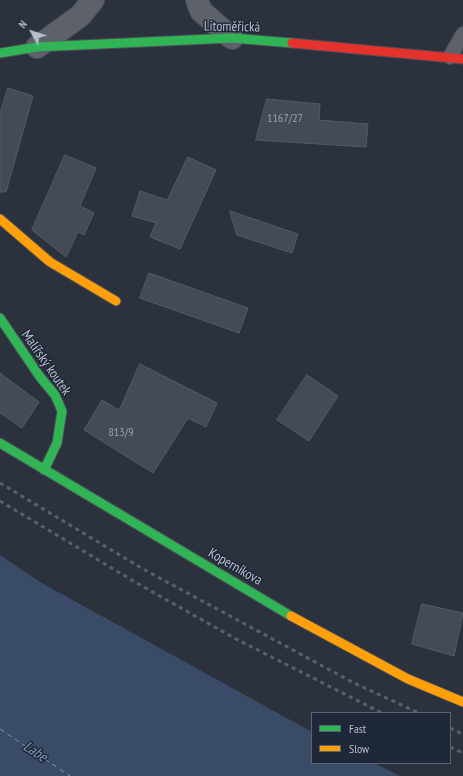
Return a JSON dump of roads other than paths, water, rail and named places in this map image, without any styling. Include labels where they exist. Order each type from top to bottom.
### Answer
[{"type":"street","points":[[37,47],[80,16],[93,0]]},
{"type":"street","points":[[197,0],[201,11],[232,38]]},
{"type":"street","name":"Litoměřická","points":[[0,53],[37,47],[232,38],[456,58]]},
{"type":"street","points":[[0,219],[50,262],[116,301]]},
{"type":"street","name":"Malířský koutek","points":[[0,318],[40,377],[55,395],[62,412],[58,443],[44,470]]},
{"type":"street","name":"Koperníkova","points":[[0,443],[312,628],[408,680],[463,702]]},
{"type":"lane","points":[[456,58],[463,34]]},
{"type":"water","name":"Labe","points":[[0,555],[40,582],[311,731],[311,764],[376,764],[400,776],[0,776]]},
{"type":"railway","points":[[0,483],[143,569],[354,683],[417,712]]},
{"type":"railway","points":[[0,501],[135,582],[236,639],[380,712]]},
{"type":"railway","points":[[451,728],[463,734]]},
{"type":"railway","points":[[451,747],[463,753]]}]
